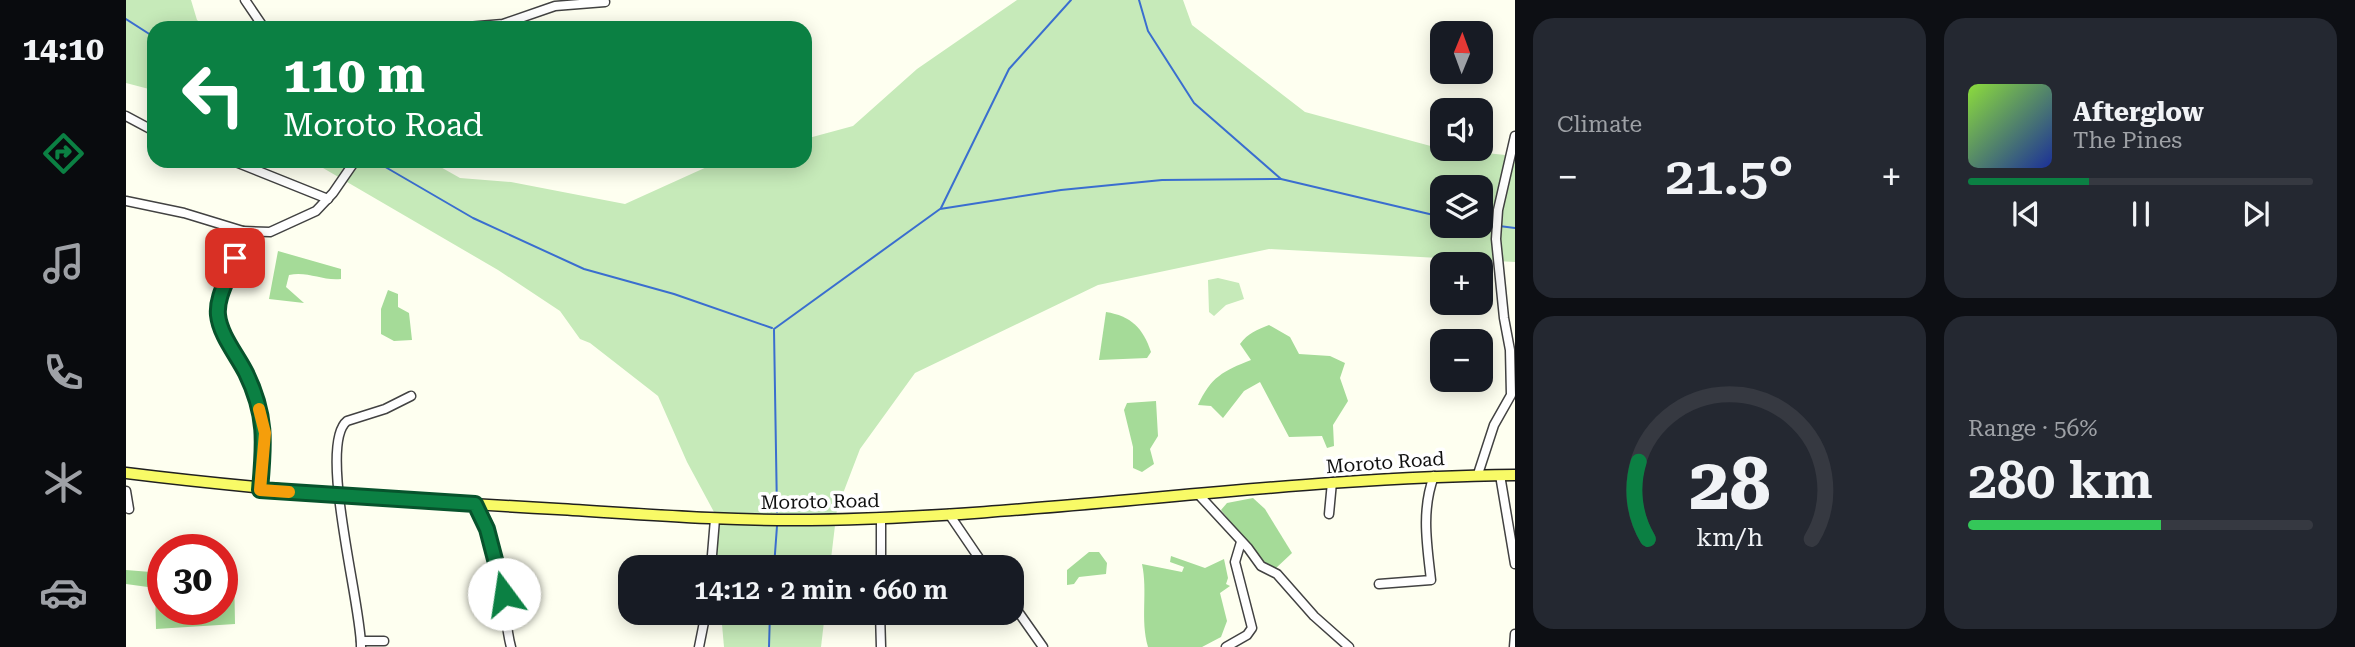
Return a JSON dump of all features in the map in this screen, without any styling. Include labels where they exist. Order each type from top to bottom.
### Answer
[{"type":"main road","name":"Moroto Road","points":[[126,473],[260,490],[715,519],[881,518],[1199,495],[1332,482],[1478,474],[1515,475]]},
{"type":"street","points":[[245,0],[259,21]]},
{"type":"street","points":[[512,21],[555,6],[605,2]]},
{"type":"street","points":[[126,116],[147,127]]},
{"type":"street","points":[[1478,474],[1494,425],[1511,395],[1510,351],[1496,239],[1498,210],[1515,136]]},
{"type":"street","points":[[250,168],[328,199]]},
{"type":"street","points":[[126,201],[205,218],[243,231],[270,232],[316,211],[350,168]]},
{"type":"street","points":[[243,231],[217,305],[219,325],[247,376],[264,422],[260,490]]},
{"type":"street","points":[[384,641],[361,644],[338,496],[339,434],[343,424],[411,396]]},
{"type":"street","points":[[1500,475],[1513,535],[1515,564]]},
{"type":"street","points":[[1379,584],[1431,580],[1425,528],[1427,494],[1434,476]]},
{"type":"street","points":[[1329,514],[1332,482]]},
{"type":"street","points":[[126,491],[130,509]]},
{"type":"street","points":[[1199,495],[1261,565],[1277,574],[1314,616],[1349,647]]},
{"type":"street","points":[[475,504],[487,529],[504,594],[503,610],[511,647]]},
{"type":"street","points":[[948,513],[977,555]]},
{"type":"street","points":[[881,518],[881,555]]},
{"type":"street","points":[[712,555],[715,519]]},
{"type":"street","points":[[1226,647],[1247,635],[1252,628],[1235,562],[1241,541]]},
{"type":"street","points":[[1024,620],[1043,647]]},
{"type":"street","points":[[699,647],[703,625]]},
{"type":"street","points":[[880,625],[881,647]]},
{"type":"street","points":[[1514,647],[1515,634]]},
{"type":"green space","points":[[126,0],[191,0],[198,21],[147,21],[147,88],[126,83]]},
{"type":"green space","points":[[1017,0],[1183,0],[1192,25],[1305,112],[1430,146],[1430,161],[1493,161],[1493,154],[1515,156],[1515,262],[1493,261],[1493,252],[1430,252],[1430,258],[1269,249],[1098,285],[915,373],[860,449],[837,509],[831,555],[717,555],[714,512],[687,462],[658,396],[590,343],[580,339],[560,311],[498,270],[323,168],[442,168],[460,178],[511,182],[625,204],[705,168],[812,168],[812,137],[853,126],[917,69]]},
{"type":"green space","points":[[278,251],[341,269],[341,279],[289,275],[286,287],[304,303],[269,299]]},
{"type":"green space","points":[[1218,278],[1239,283],[1244,299],[1226,305],[1214,316],[1209,312],[1208,280]]},
{"type":"green space","points":[[388,290],[398,294],[398,307],[409,313],[412,340],[394,341],[381,334],[381,309]]},
{"type":"green space","points":[[1106,312],[1135,324],[1151,352],[1147,358],[1099,360]]},
{"type":"green space","points":[[1269,325],[1290,337],[1299,354],[1330,356],[1345,363],[1340,378],[1348,401],[1333,425],[1334,446],[1327,448],[1322,436],[1289,437],[1260,382],[1244,391],[1223,418],[1211,406],[1198,405],[1213,381],[1251,360],[1240,344],[1250,334]]},
{"type":"green space","points":[[1156,401],[1158,436],[1150,449],[1154,464],[1142,472],[1133,468],[1133,447],[1124,410],[1127,403]]},
{"type":"green space","points":[[1253,498],[1265,509],[1292,553],[1275,569],[1263,563],[1221,510],[1227,503]]},
{"type":"green space","points":[[1089,552],[1099,552],[1107,563],[1106,574],[1079,577],[1074,584],[1067,585],[1067,570]]},
{"type":"green space","points":[[1171,556],[1205,568],[1224,559],[1228,578],[1226,584],[1230,586],[1220,593],[1227,621],[1221,637],[1202,647],[1148,647],[1142,564],[1182,572],[1184,567],[1170,562]]},
{"type":"green space","points":[[126,570],[147,572],[147,587],[126,584]]},
{"type":"green space","points":[[156,625],[219,625],[156,629]]},
{"type":"green space","points":[[722,625],[824,625],[821,647],[724,647]]},
{"type":"waterway","points":[[941,208],[1009,69],[1071,0]]},
{"type":"waterway","points":[[1139,0],[1148,31],[1194,103],[1281,179]]},
{"type":"waterway","points":[[126,19],[147,32]]},
{"type":"waterway","points":[[387,168],[473,218],[584,269],[674,294],[772,328]]},
{"type":"waterway","points":[[774,329],[940,209],[1061,190],[1162,180],[1281,179],[1430,214]]},
{"type":"waterway","points":[[1499,226],[1515,228]]},
{"type":"waterway","points":[[774,330],[777,512]]},
{"type":"waterway","points":[[775,555],[777,526]]},
{"type":"waterway","points":[[769,647],[770,625]]},
{"type":"slow traffic","points":[[259,409],[265,433],[260,490],[289,492]]},
{"type":"route","points":[[235,258],[217,305],[219,325],[247,376],[264,422],[260,490],[475,504],[487,529],[504,594]]}]
